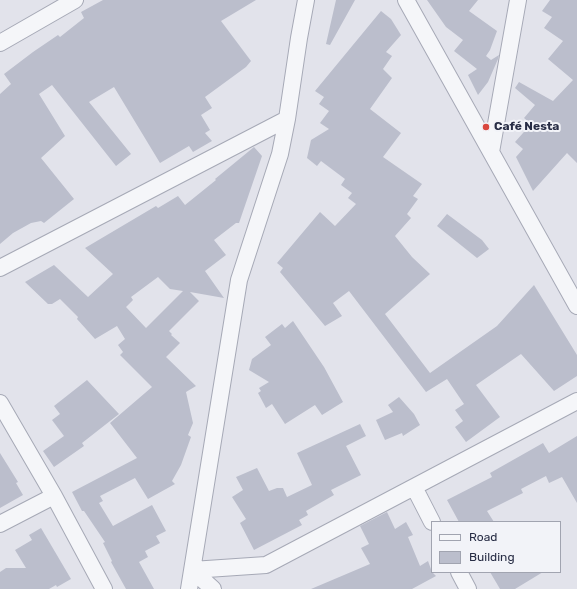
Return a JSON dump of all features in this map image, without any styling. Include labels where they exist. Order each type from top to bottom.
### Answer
[{"type":"street","points":[[0,43],[75,0]]},
{"type":"street","points":[[189,589],[239,280],[280,154],[306,0]]},
{"type":"street","points":[[406,0],[577,306]]},
{"type":"street","points":[[491,152],[518,0]]},
{"type":"street","points":[[0,268],[287,118]]},
{"type":"street","points":[[192,570],[266,565],[577,401]]},
{"type":"street","points":[[0,403],[54,496],[104,589]]},
{"type":"street","points":[[414,487],[431,521]]},
{"type":"street","points":[[0,524],[54,496]]},
{"type":"street","points":[[192,570],[213,589]]},
{"type":"street","points":[[460,573],[468,589]]},
{"type":"building","points":[[103,0],[256,0],[221,21],[251,61],[246,67],[205,97],[212,108],[201,115],[210,130],[205,133],[212,141],[193,152],[189,146],[160,163],[114,87],[89,102],[131,154],[116,166],[52,85],[39,94],[65,136],[41,158],[74,199],[44,223],[41,221],[31,223],[13,233],[0,244],[0,94],[11,84],[4,74],[58,35],[60,37],[84,18],[81,12]]},
{"type":"building","points":[[336,0],[355,0],[330,45],[326,44]]},
{"type":"building","points":[[427,0],[478,0],[469,11],[497,31],[490,50],[486,56],[491,60],[499,55],[498,59],[488,82],[478,95],[468,75],[477,69],[454,51],[463,40],[446,27]]},
{"type":"building","points":[[550,0],[577,0],[577,163],[567,153],[533,191],[516,157],[523,149],[515,142],[531,124],[524,118],[535,105],[515,88],[519,82],[553,101],[573,80],[548,59],[563,41],[544,28],[552,17],[542,11]]},
{"type":"building","points":[[381,11],[391,19],[401,35],[386,52],[392,56],[383,69],[392,78],[370,109],[401,133],[383,157],[422,184],[413,196],[418,199],[407,214],[411,218],[395,236],[412,257],[430,274],[385,314],[430,373],[497,326],[534,285],[577,355],[577,376],[554,391],[521,354],[476,385],[500,417],[466,442],[455,427],[463,421],[455,410],[464,404],[447,379],[426,392],[349,291],[333,303],[342,316],[325,326],[280,272],[283,268],[277,263],[320,212],[335,226],[356,204],[348,198],[352,193],[341,185],[345,179],[321,161],[317,166],[307,158],[311,140],[329,129],[320,123],[329,111],[319,104],[324,97],[315,91]]},
{"type":"building","points":[[254,147],[262,156],[239,223],[236,223],[214,240],[226,255],[205,271],[224,298],[190,292],[199,301],[169,331],[172,334],[171,335],[180,343],[166,357],[196,386],[186,392],[193,423],[188,435],[191,437],[181,465],[172,481],[175,484],[148,499],[135,478],[100,496],[103,501],[99,503],[113,526],[152,505],[166,531],[156,536],[160,543],[145,551],[148,557],[139,562],[154,589],[126,589],[111,562],[112,561],[103,543],[105,542],[84,511],[82,511],[72,492],[137,458],[110,423],[152,387],[120,355],[123,352],[118,345],[125,339],[117,326],[95,339],[77,319],[78,317],[60,299],[52,304],[48,304],[25,282],[54,265],[88,297],[113,274],[85,248],[156,206],[158,208],[178,196],[185,205],[216,180],[215,179]],"holes":[[[158,277],[170,289],[183,291],[146,328],[126,307],[133,300],[131,297]]]},
{"type":"building","points":[[447,214],[482,240],[489,249],[477,258],[437,226]]},
{"type":"building","points":[[293,321],[324,367],[343,402],[322,415],[315,405],[285,424],[272,404],[266,408],[258,393],[261,391],[259,388],[269,382],[249,370],[252,359],[271,345],[265,337],[282,324],[285,328]]},
{"type":"building","points":[[87,380],[119,414],[82,443],[84,446],[54,467],[43,451],[64,436],[52,420],[60,414],[54,406]]},
{"type":"building","points":[[399,397],[414,414],[420,425],[403,436],[402,433],[385,440],[376,420],[393,412],[388,405]]},
{"type":"building","points":[[360,424],[366,436],[346,446],[361,475],[331,490],[334,495],[306,511],[308,515],[299,520],[302,525],[254,550],[240,523],[246,519],[232,497],[243,490],[236,477],[257,468],[269,491],[277,488],[283,488],[287,497],[312,485],[297,453]]},
{"type":"building","points":[[577,436],[577,503],[562,477],[549,483],[546,476],[521,489],[523,493],[487,511],[493,521],[458,521],[447,500],[492,477],[490,473],[543,443],[549,453]]},
{"type":"building","points":[[0,453],[18,482],[16,483],[23,495],[0,508]]},
{"type":"building","points":[[387,512],[395,529],[406,522],[413,535],[408,537],[420,566],[428,561],[431,573],[436,576],[412,589],[311,589],[370,564],[361,548],[369,544],[360,526]]},
{"type":"building","points":[[41,528],[71,579],[57,587],[56,585],[49,589],[0,589],[0,572],[6,568],[26,568],[15,550],[32,540],[29,535]]},
{"type":"building","points":[[491,573],[541,573],[515,589],[500,589]]},
{"type":"place","name":"Café Nesta","points":[[486,127]]}]
